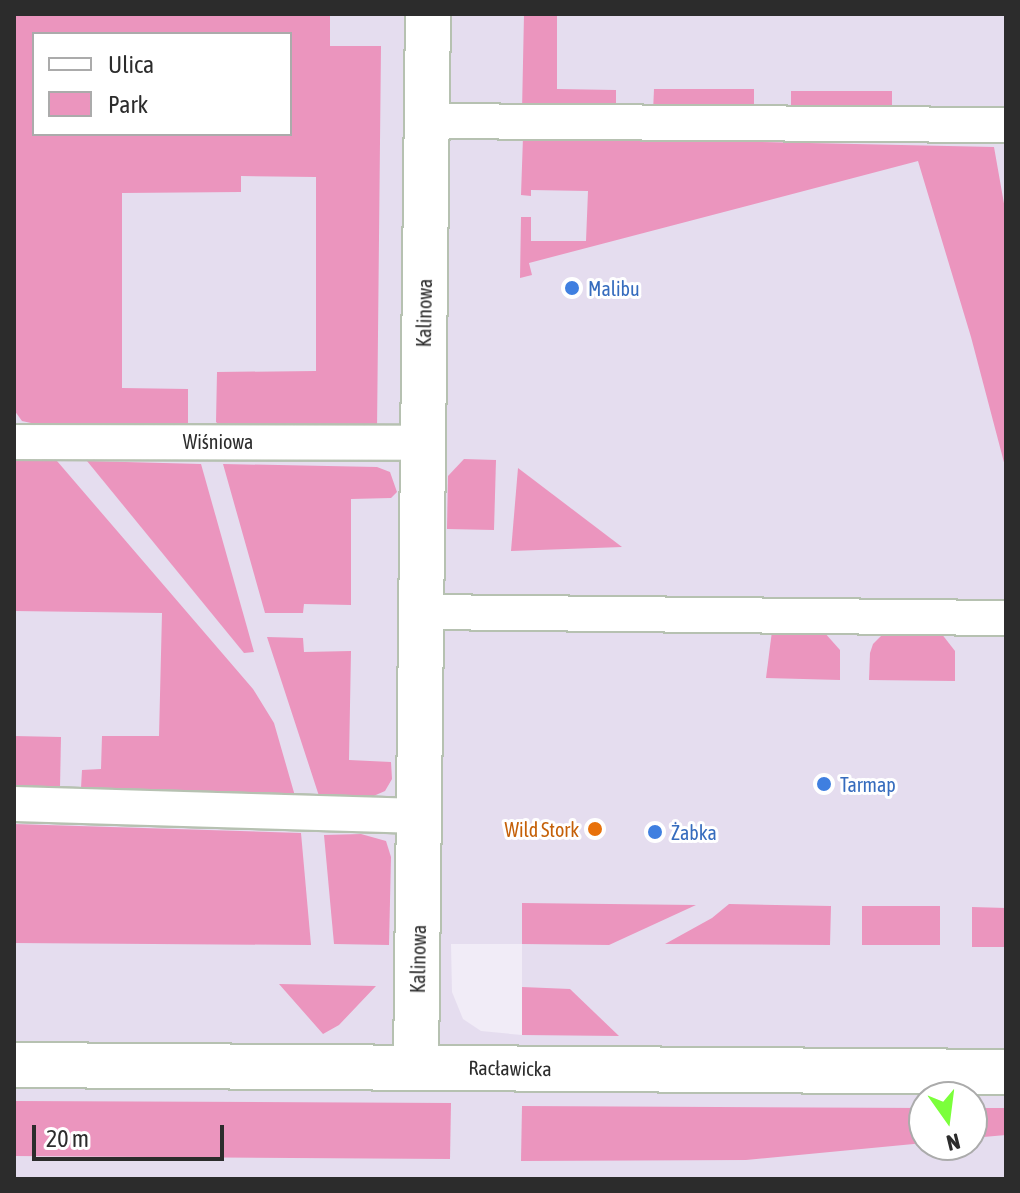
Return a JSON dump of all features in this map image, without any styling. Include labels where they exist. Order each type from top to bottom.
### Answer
[{"type":"street","name":"Kalinowa","points":[[416,1066],[428,14]]},
{"type":"street","name":"Racławicka","points":[[14,1065],[1006,1072]]},
{"type":"lane","points":[[426,121],[1006,125]]},
{"type":"lane","name":"Wiśniowa","points":[[14,442],[422,443]]},
{"type":"lane","points":[[421,612],[1006,618]]},
{"type":"lane","points":[[14,804],[420,816]]},
{"type":"green space","points":[[14,14],[330,14],[330,46],[381,46],[377,431],[225,430],[216,422],[217,372],[316,371],[316,177],[241,176],[241,192],[122,193],[122,388],[188,389],[188,428],[40,425],[22,421],[14,410]]},
{"type":"green space","points":[[524,14],[557,14],[557,89],[616,90],[616,111],[522,111]]},
{"type":"green space","points":[[654,89],[754,89],[754,113],[653,112]]},
{"type":"green space","points":[[791,91],[892,91],[892,113],[791,113]]},
{"type":"green space","points":[[523,137],[994,147],[1006,215],[1006,470],[971,337],[918,161],[529,263],[532,275],[520,278],[521,217],[531,217],[531,241],[586,241],[588,191],[531,190],[531,196],[521,195]]},
{"type":"green space","points":[[464,459],[496,460],[494,530],[447,529],[448,476]]},
{"type":"green space","points":[[14,461],[57,461],[253,689],[274,723],[295,796],[81,788],[82,770],[101,769],[102,736],[159,736],[162,613],[14,611]]},
{"type":"green space","points":[[87,461],[201,464],[254,652],[244,653]]},
{"type":"green space","points":[[223,464],[377,467],[390,472],[397,492],[391,498],[351,499],[351,605],[304,604],[303,613],[265,613]]},
{"type":"green space","points":[[518,468],[622,547],[511,551]]},
{"type":"green space","points":[[772,631],[824,632],[840,650],[840,680],[766,678]]},
{"type":"green space","points":[[884,633],[941,633],[955,651],[955,681],[869,680],[870,653],[873,644]]},
{"type":"green space","points":[[267,637],[303,638],[304,652],[351,651],[349,760],[391,762],[392,779],[385,791],[369,798],[319,796]]},
{"type":"green space","points":[[14,736],[61,737],[60,787],[14,786]]},
{"type":"green space","points":[[14,824],[301,833],[311,945],[14,943]]},
{"type":"green space","points":[[361,834],[386,841],[391,857],[389,945],[334,944],[324,835]]},
{"type":"green space","points":[[522,903],[696,905],[609,945],[522,944]]},
{"type":"green space","points":[[729,904],[831,906],[830,945],[665,944],[712,918]]},
{"type":"green space","points":[[862,906],[940,906],[940,945],[862,945]]},
{"type":"green space","points":[[972,907],[1006,908],[1006,947],[972,947]]},
{"type":"green space","points":[[279,984],[376,986],[339,1025],[323,1034]]},
{"type":"green space","points":[[522,987],[570,989],[619,1036],[522,1035]]},
{"type":"green space","points":[[14,1101],[451,1103],[450,1159],[14,1156]]},
{"type":"green space","points":[[522,1106],[908,1108],[908,1145],[746,1160],[521,1161]]},
{"type":"green space","points":[[988,1108],[1006,1108],[1006,1135],[988,1137]]},
{"type":"shaded area","points":[[451,944],[522,944],[522,1035],[481,1031],[463,1019],[452,992]]},
{"type":"place","name":"Malibu","points":[[572,288]]},
{"type":"place","name":"Tarmap","points":[[824,784]]},
{"type":"place","name":"Wild Stork","points":[[595,829]]},
{"type":"place","name":"Żabka","points":[[655,832]]}]
